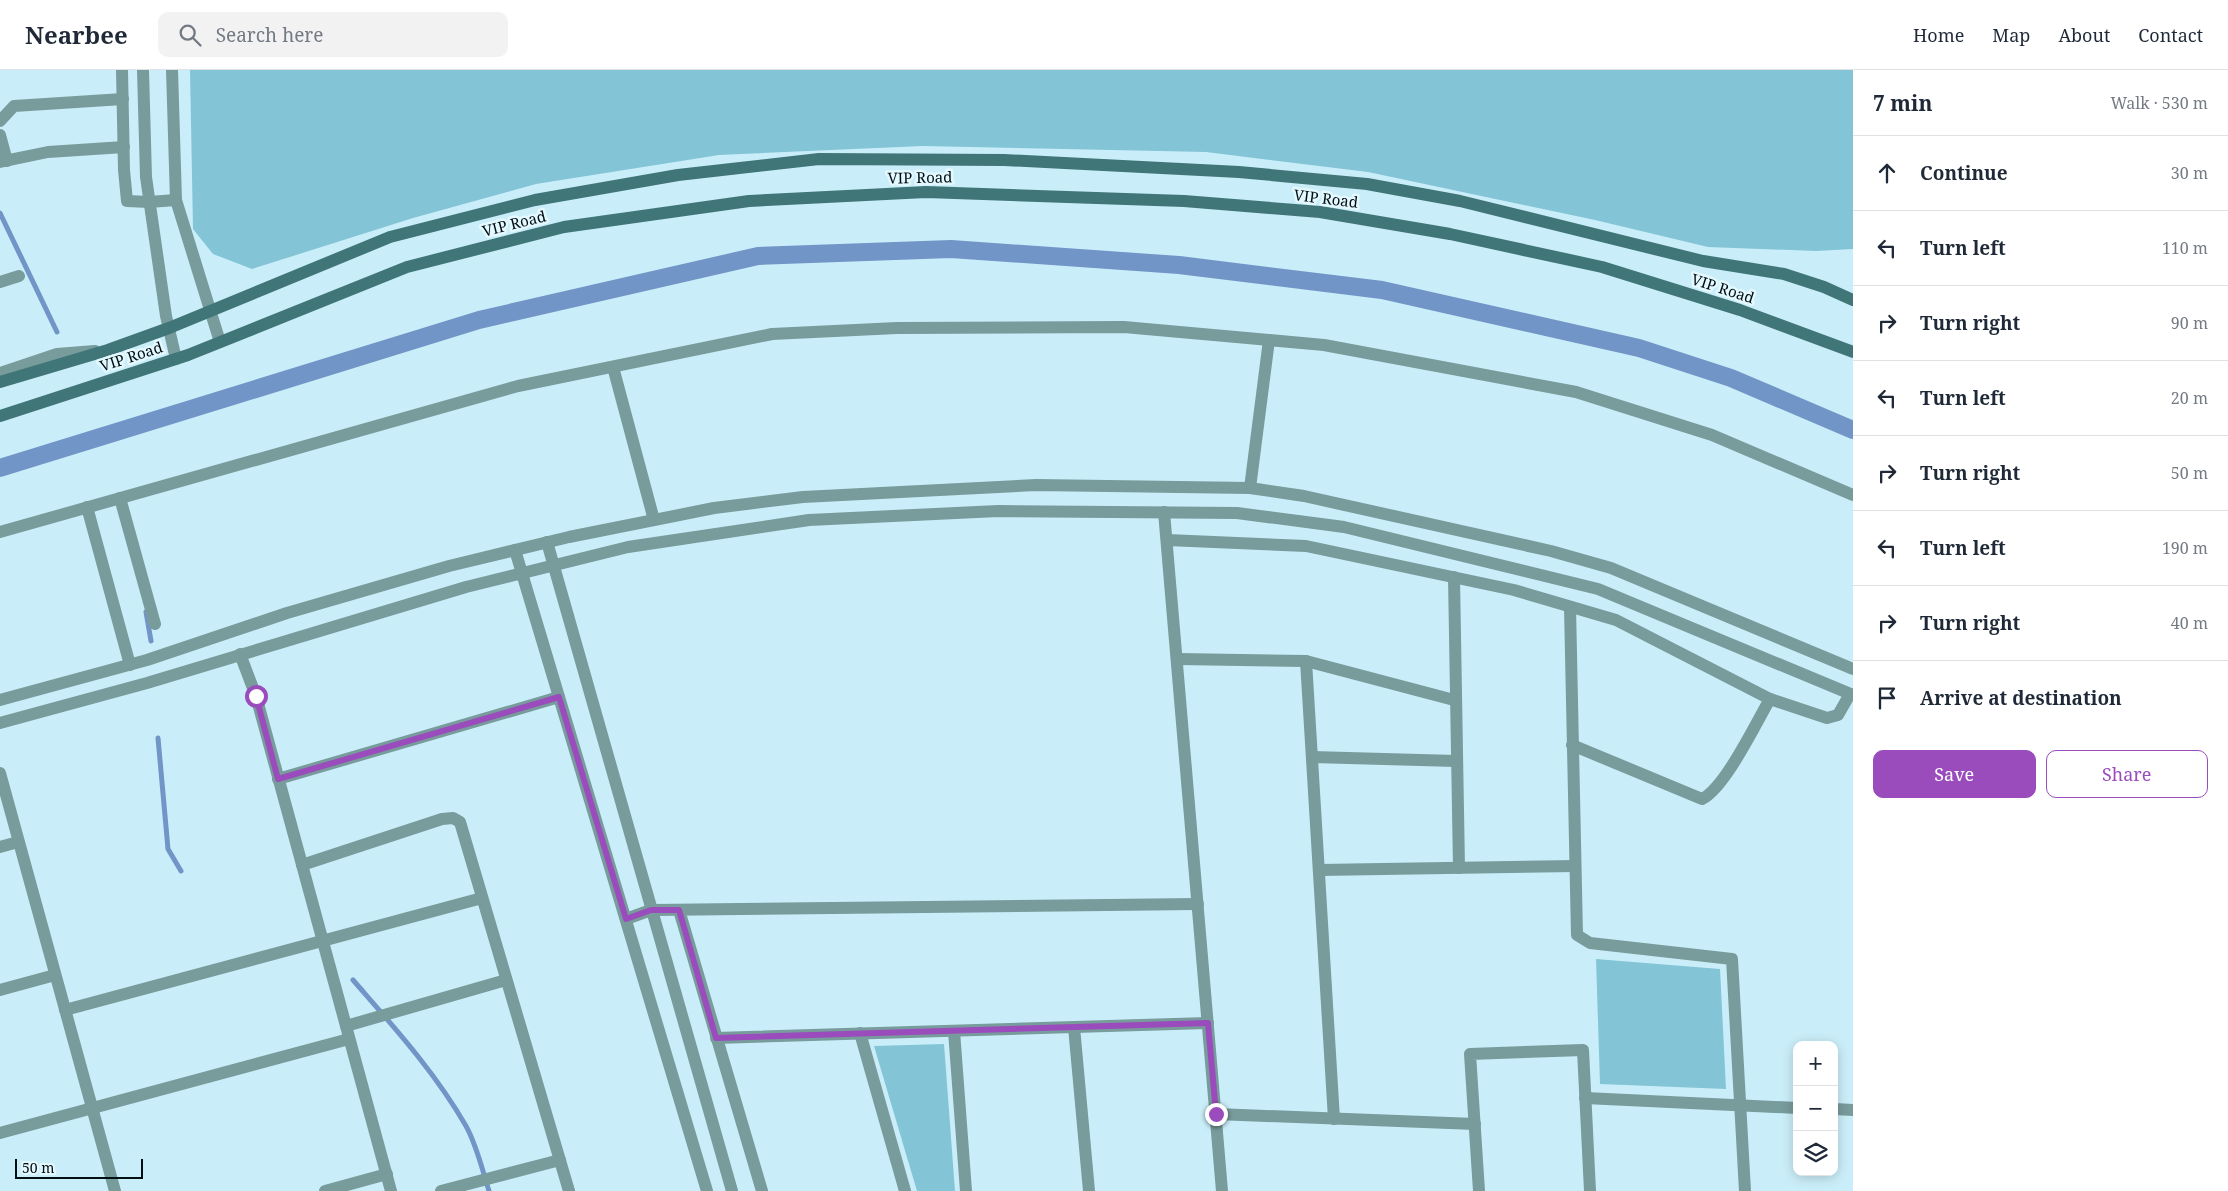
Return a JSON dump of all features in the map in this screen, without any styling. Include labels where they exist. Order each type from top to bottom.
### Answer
[{"type":"main road","name":"VIP Road","points":[[0,382],[108,350],[169,328],[390,237],[535,200],[678,175],[819,159],[1004,160],[1239,172],[1368,184],[1460,200],[1704,261],[1784,274],[1824,287],[1853,300]]},
{"type":"main road","name":"VIP Road","points":[[0,416],[176,359],[407,267],[564,227],[748,200],[926,192],[1194,202],[1320,212],[1450,234],[1602,266],[1740,310],[1853,352]]},
{"type":"street","points":[[122,70],[127,201],[176,200]]},
{"type":"street","points":[[143,70],[146,177],[169,328],[176,359]]},
{"type":"street","points":[[172,70],[176,200],[220,342]]},
{"type":"street","points":[[0,121],[14,106],[123,98]]},
{"type":"street","points":[[0,135],[4,162],[48,152],[124,147]]},
{"type":"street","points":[[0,282],[19,276]]},
{"type":"street","points":[[0,532],[518,386],[772,334],[897,328],[1124,328],[1324,345],[1576,392],[1712,435],[1853,495]]},
{"type":"street","points":[[1250,488],[1269,340]]},
{"type":"street","points":[[0,373],[57,354],[108,350]]},
{"type":"street","points":[[613,367],[654,520]]},
{"type":"street","points":[[0,700],[130,665],[287,613],[449,566],[547,542],[714,508],[803,497],[1036,485],[1250,488],[1304,496],[1551,551],[1611,568],[1853,669]]},
{"type":"street","points":[[120,498],[155,624]]},
{"type":"street","points":[[86,508],[130,665]]},
{"type":"street","points":[[0,723],[456,590],[628,547],[809,520],[998,510],[1237,513],[1344,527],[1598,589],[1851,694],[1838,715],[1826,718],[1770,699],[1616,620],[1514,590],[1306,546],[1167,540]]},
{"type":"street","points":[[1164,512],[1222,1191]]},
{"type":"street","points":[[547,542],[732,1191]]},
{"type":"street","points":[[515,550],[707,1191]]},
{"type":"street","points":[[1454,578],[1454,700],[1458,868]]},
{"type":"street","points":[[1570,607],[1577,935],[1590,943],[1732,959],[1745,1191]]},
{"type":"street","points":[[240,654],[256,696],[391,1191]]},
{"type":"street","points":[[1178,659],[1306,661],[1454,700]]},
{"type":"street","points":[[1306,661],[1334,1119]]},
{"type":"street","points":[[278,779],[559,697]]},
{"type":"street","points":[[1572,745],[1702,799],[1711,795],[1726,774],[1770,699]]},
{"type":"street","points":[[1312,757],[1456,760]]},
{"type":"street","points":[[0,773],[115,1191]]},
{"type":"street","points":[[302,864],[442,820],[453,818],[460,822],[569,1191]]},
{"type":"street","points":[[0,847],[18,842]]},
{"type":"street","points":[[1319,870],[1575,866]]},
{"type":"street","points":[[65,1010],[482,898]]},
{"type":"street","points":[[626,919],[651,910],[1198,904]]},
{"type":"street","points":[[679,910],[762,1191]]},
{"type":"street","points":[[0,990],[55,975]]},
{"type":"street","points":[[0,1133],[348,1033],[372,1019],[506,980]]},
{"type":"street","points":[[716,1038],[1208,1023]]},
{"type":"street","points":[[1074,1027],[1089,1191]]},
{"type":"street","points":[[954,1031],[966,1191]]},
{"type":"street","points":[[860,1033],[904,1191]]},
{"type":"street","points":[[1479,1191],[1470,1054],[1583,1050],[1590,1191]]},
{"type":"street","points":[[1586,1098],[1793,1108]]},
{"type":"street","points":[[1838,1110],[1853,1110]]},
{"type":"street","points":[[1216,1114],[1475,1124]]},
{"type":"street","points":[[441,1191],[560,1160]]},
{"type":"street","points":[[325,1191],[387,1174]]},
{"type":"shaded area","points":[[190,70],[1853,70],[1853,249],[1816,251],[1708,247],[1595,220],[1368,172],[1206,152],[923,146],[719,155],[536,184],[413,218],[252,269],[213,254],[193,229]]},
{"type":"shaded area","points":[[1596,959],[1720,969],[1726,1089],[1600,1084]]},
{"type":"shaded area","points":[[944,1044],[955,1191],[917,1191],[874,1046]]},
{"type":"waterway","points":[[0,213],[57,332]]},
{"type":"waterway","points":[[0,468],[479,320],[758,256],[951,249],[1179,265],[1382,290],[1639,348],[1731,378],[1853,430]]},
{"type":"waterway","points":[[146,612],[151,641]]},
{"type":"waterway","points":[[158,738],[168,849],[181,871]]},
{"type":"waterway","points":[[353,980],[413,1050],[454,1106],[473,1142],[489,1191]]},
{"type":"route","points":[[256,696],[278,779],[559,697],[626,919],[651,910],[679,910],[716,1038],[1208,1023],[1216,1114]]}]
